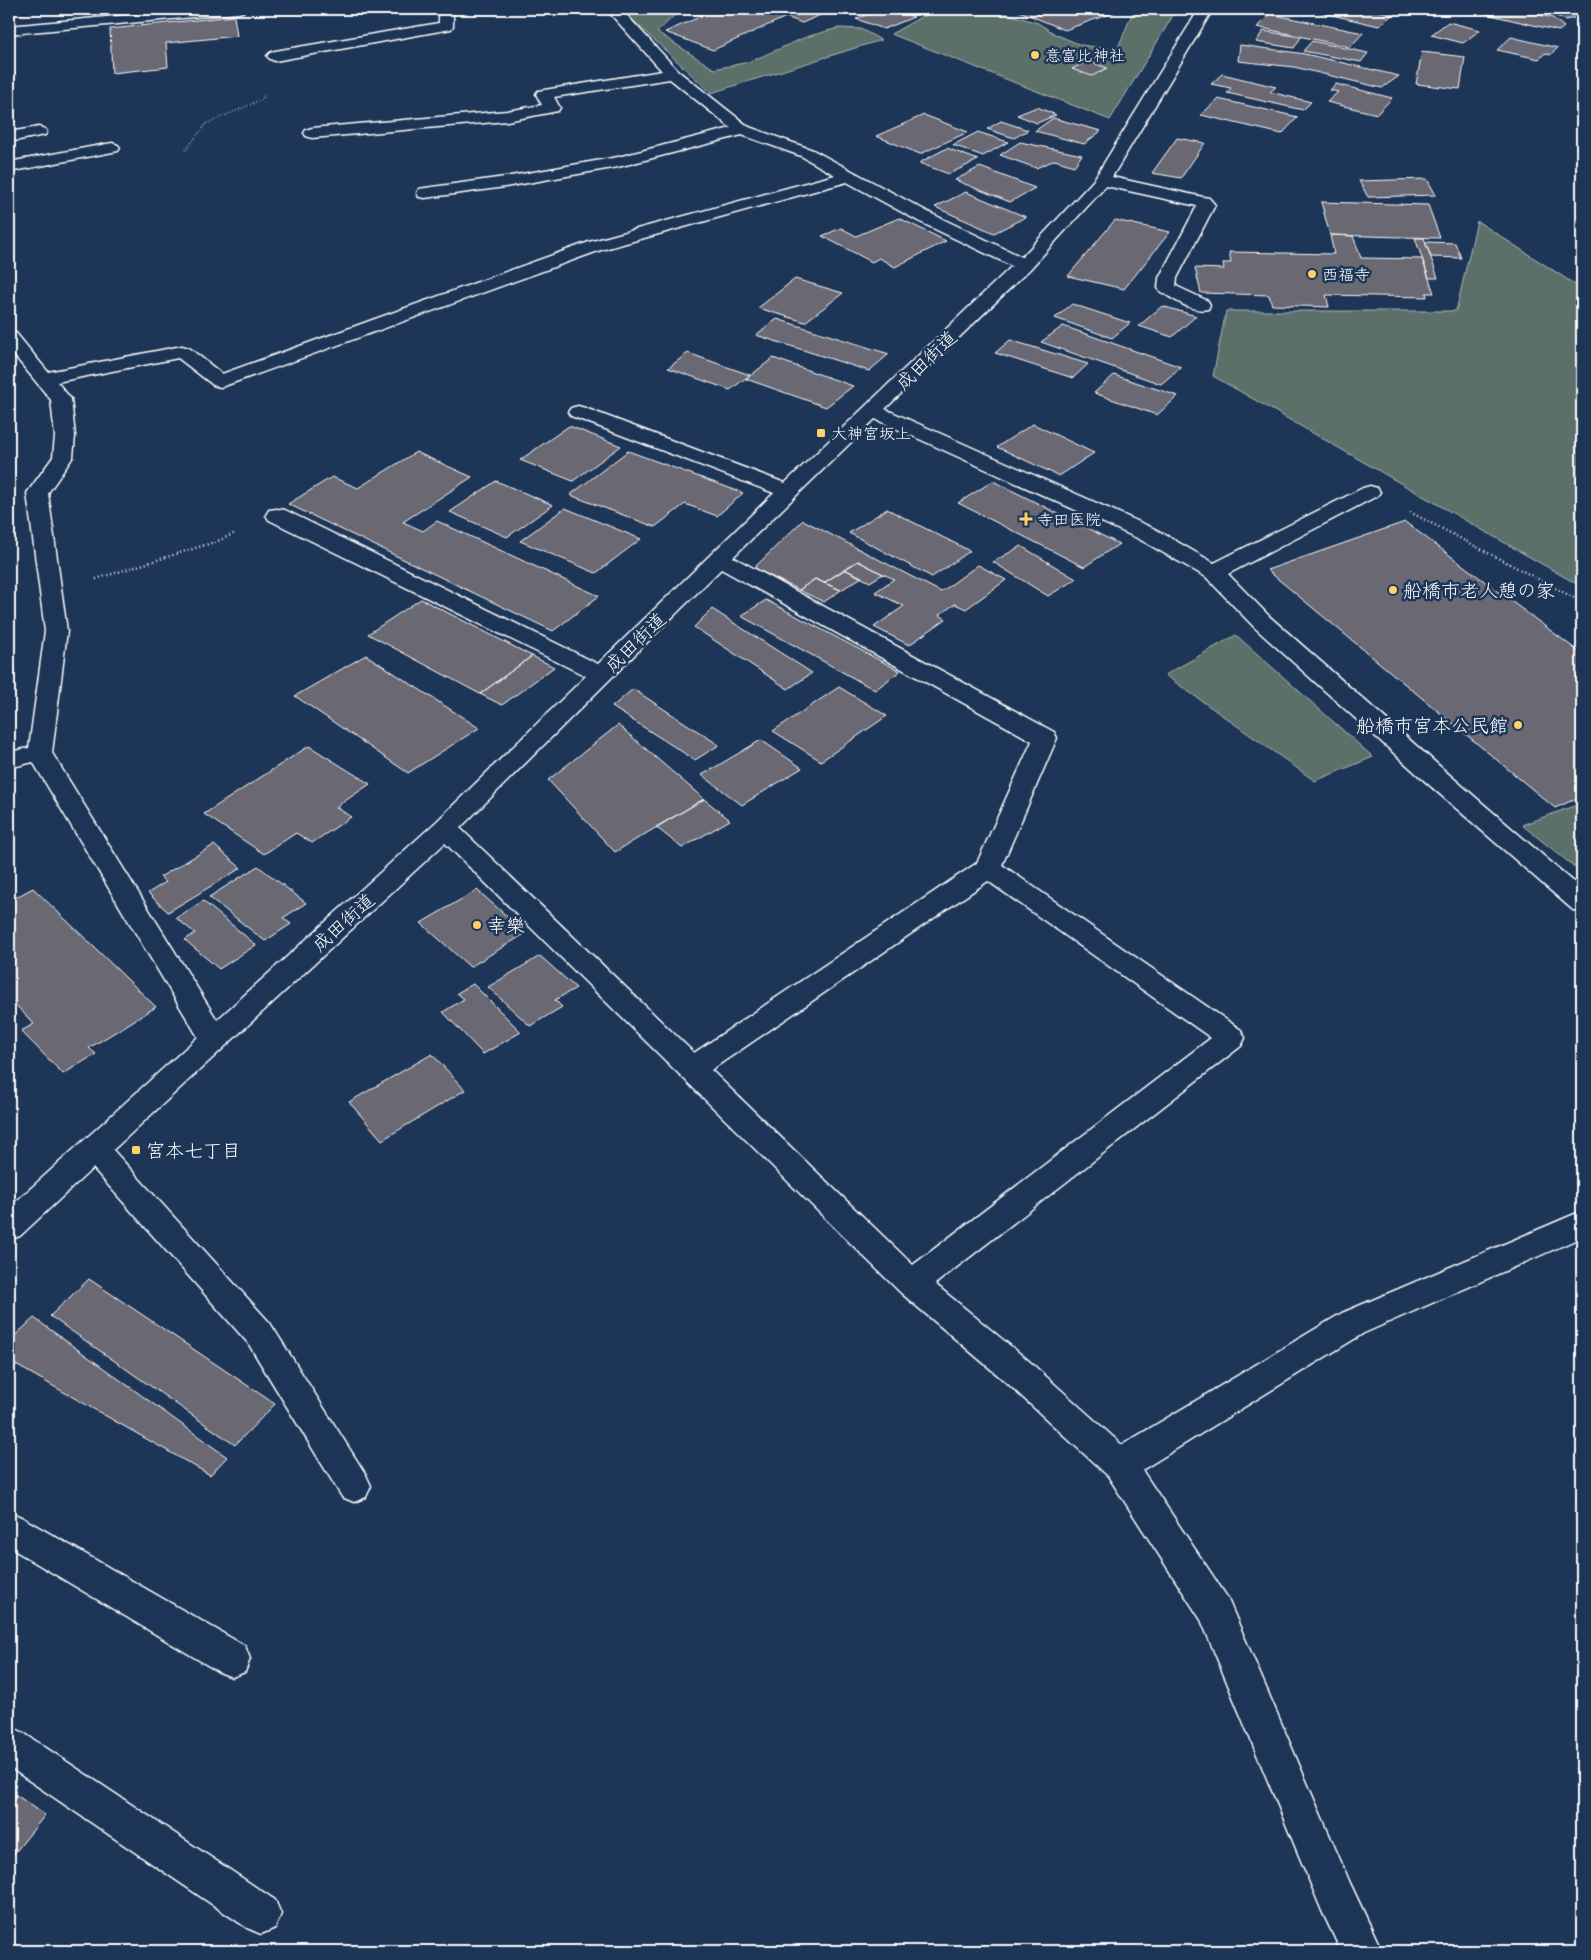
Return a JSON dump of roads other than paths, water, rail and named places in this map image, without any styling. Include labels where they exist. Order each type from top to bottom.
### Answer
[{"type":"street","points":[[9,30],[238,9]]},
{"type":"street","points":[[275,56],[446,26],[446,9]]},
{"type":"street","points":[[613,9],[673,74],[743,130],[808,153],[924,217],[1024,266]]},
{"type":"street","name":"成田街道","points":[[9,1227],[445,828],[788,491],[1024,266],[1101,180],[1137,125],[1206,9]]},
{"type":"street","points":[[312,133],[507,116],[552,108],[544,94],[673,74]]},
{"type":"street","points":[[425,193],[505,182],[618,162],[743,130]]},
{"type":"street","points":[[9,137],[39,132]]},
{"type":"street","points":[[9,167],[112,148]]},
{"type":"street","points":[[45,378],[182,352],[220,381],[595,246],[849,176]]},
{"type":"street","points":[[1101,180],[1203,202],[1206,205],[1168,278],[1168,288],[1201,306]]},
{"type":"street","points":[[9,337],[61,399],[65,436],[63,457],[38,493],[56,631],[40,753],[214,1040]]},
{"type":"street","points":[[578,412],[788,491]]},
{"type":"street","points":[[873,412],[1025,478],[1138,530],[1214,572],[1262,622],[1436,777],[1582,903]]},
{"type":"street","points":[[1214,572],[1370,492]]},
{"type":"street","points":[[277,515],[602,675]]},
{"type":"street","points":[[692,1068],[988,868],[1045,738],[720,559]]},
{"type":"street","points":[[9,760],[40,753]]},
{"type":"street","points":[[445,828],[912,1284],[1018,1372],[1120,1465],[1214,1610],[1336,1897],[1362,1951]]},
{"type":"street","points":[[912,1284],[1230,1038],[988,868]]},
{"type":"street","points":[[94,1149],[259,1333],[354,1486]]},
{"type":"street","points":[[1120,1465],[1353,1323],[1582,1223]]},
{"type":"street","points":[[9,1528],[232,1660]]},
{"type":"street","points":[[9,1744],[262,1914]]},
{"type":"place","name":"意富比神社","points":[[1035,55]]},
{"type":"place","name":"西福寺","points":[[1312,274]]},
{"type":"place","name":"大神宮坂上","points":[[821,433]]},
{"type":"place","name":"寺田医院","points":[[1026,519]]},
{"type":"place","name":"船橋市老人憩の家","points":[[1393,590]]},
{"type":"place","name":"船橋市宮本公民館","points":[[1518,725]]},
{"type":"place","name":"幸樂","points":[[477,925]]},
{"type":"place","name":"宮本七丁目","points":[[136,1150]]}]
